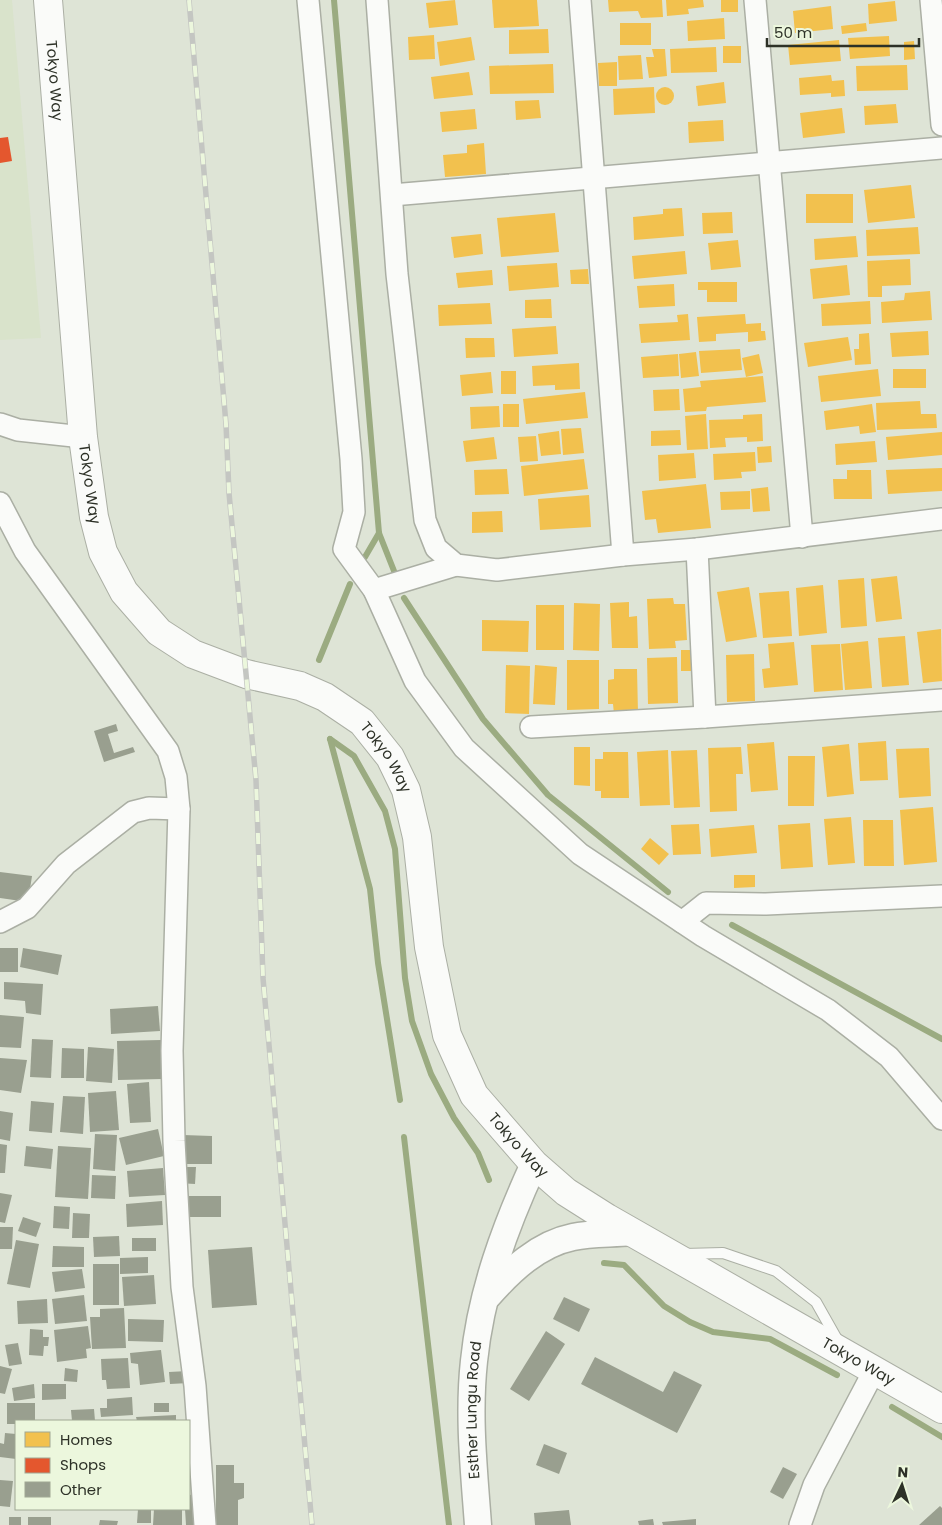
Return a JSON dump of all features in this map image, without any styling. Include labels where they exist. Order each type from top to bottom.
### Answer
[{"type":"main road","name":"Tokyo Way","points":[[48,0],[83,437],[94,517],[103,552],[124,592],[159,632],[193,654],[246,674],[300,686],[325,697],[362,722],[390,757],[406,790],[417,837],[429,948],[447,1035],[474,1095],[534,1164],[566,1192],[631,1232],[942,1409]]},
{"type":"street","points":[[308,0],[351,460],[354,512],[344,549],[374,590],[415,681],[464,748],[580,854],[682,922],[828,1010],[889,1057],[942,1119]]},
{"type":"street","points":[[377,0],[397,274],[425,520],[436,548],[456,564]]},
{"type":"street","points":[[580,0],[592,179],[623,554]]},
{"type":"street","points":[[755,0],[802,537]]},
{"type":"street","points":[[931,0],[942,125]]},
{"type":"street","points":[[392,195],[942,148]]},
{"type":"street","points":[[0,424],[18,430],[83,437]]},
{"type":"street","points":[[0,503],[25,551],[168,751],[176,776],[179,808],[172,1051],[174,1141],[182,1287],[195,1386],[205,1525]]},
{"type":"street","points":[[374,590],[456,564],[497,570],[623,554],[697,549],[802,537],[942,519]]},
{"type":"street","points":[[697,549],[705,717]]},
{"type":"street","points":[[531,727],[942,700]]},
{"type":"street","points":[[0,922],[27,908],[66,864],[133,812],[149,808],[179,808]]},
{"type":"street","points":[[682,922],[706,903],[766,904],[942,896]]},
{"type":"street","name":"Esther Lungu Road","points":[[478,1525],[471,1426],[474,1359],[497,1254],[511,1216],[534,1164]]},
{"type":"street","points":[[486,1298],[507,1274],[535,1252],[572,1237],[631,1232]]},
{"type":"street","points":[[800,1525],[814,1485],[874,1371]]},
{"type":"lane","points":[[670,1254],[723,1253],[776,1271],[816,1302],[845,1354]]},
{"type":"shaded area","points":[[0,0],[12,0],[41,338],[0,340]]},
{"type":"building: Homes","points":[[455,0],[458,25],[429,28],[426,3]]},
{"type":"building: Homes","points":[[492,0],[537,0],[539,26],[494,28]]},
{"type":"building: Homes","points":[[608,0],[662,0],[663,17],[641,18],[638,11],[609,12]]},
{"type":"building: Homes","points":[[666,0],[703,0],[704,7],[688,9],[689,14],[667,16]]},
{"type":"building: Homes","points":[[721,0],[738,0],[738,12],[721,12]]},
{"type":"building: Homes","points":[[895,1],[897,21],[869,24],[868,4]]},
{"type":"building: Homes","points":[[831,6],[833,29],[795,33],[793,11]]},
{"type":"building: Homes","points":[[724,18],[725,39],[688,41],[687,21]]},
{"type":"building: Homes","points":[[620,23],[651,23],[651,45],[620,45]]},
{"type":"building: Homes","points":[[866,23],[867,31],[842,34],[841,26]]},
{"type":"building: Homes","points":[[548,29],[549,53],[509,54],[509,30]]},
{"type":"building: Homes","points":[[434,35],[435,59],[409,60],[408,37]]},
{"type":"building: Homes","points":[[889,36],[890,56],[850,59],[848,38]]},
{"type":"building: Homes","points":[[471,37],[475,60],[440,66],[437,42]]},
{"type":"building: Homes","points":[[839,40],[841,61],[790,65],[788,45]]},
{"type":"building: Homes","points":[[914,41],[915,59],[904,60],[904,42]]},
{"type":"building: Homes","points":[[723,46],[741,46],[741,63],[723,63]]},
{"type":"building: Homes","points":[[716,47],[717,72],[671,73],[670,49]]},
{"type":"building: Homes","points":[[652,49],[665,49],[667,76],[649,78],[646,57],[654,57]]},
{"type":"building: Homes","points":[[641,55],[643,79],[619,80],[618,56]]},
{"type":"building: Homes","points":[[617,62],[617,86],[599,86],[598,63]]},
{"type":"building: Homes","points":[[553,64],[554,93],[490,94],[489,66]]},
{"type":"building: Homes","points":[[907,65],[908,90],[857,91],[856,66]]},
{"type":"building: Homes","points":[[469,72],[473,95],[434,99],[431,77]]},
{"type":"building: Homes","points":[[831,75],[832,81],[844,80],[845,96],[831,97],[831,93],[800,95],[799,78]]},
{"type":"building: Homes","points":[[724,82],[726,103],[698,106],[696,86]]},
{"type":"building: Homes","points":[[654,87],[655,113],[614,115],[613,89]]},
{"type":"building: Homes","points":[[665,87],[671,90],[674,96],[671,102],[665,105],[659,102],[656,96],[659,90]]},
{"type":"building: Homes","points":[[539,100],[541,118],[516,120],[515,101]]},
{"type":"building: Homes","points":[[896,104],[898,123],[865,125],[864,106]]},
{"type":"building: Homes","points":[[842,108],[845,133],[803,138],[800,113]]},
{"type":"building: Homes","points":[[475,109],[477,129],[442,132],[440,112]]},
{"type":"building: Homes","points":[[723,120],[724,141],[689,143],[688,122]]},
{"type":"building: Homes","points":[[484,143],[486,174],[445,177],[443,155],[467,153],[467,145]]},
{"type":"building: Homes","points":[[911,185],[915,218],[868,223],[864,190]]},
{"type":"building: Homes","points":[[806,194],[853,194],[853,223],[806,223]]},
{"type":"building: Homes","points":[[682,208],[684,236],[634,240],[633,217],[663,214],[663,209]]},
{"type":"building: Homes","points":[[732,212],[733,233],[703,234],[702,213]]},
{"type":"building: Homes","points":[[555,213],[559,252],[501,257],[497,218]]},
{"type":"building: Homes","points":[[918,227],[920,254],[867,256],[866,230]]},
{"type":"building: Homes","points":[[481,234],[483,254],[454,258],[451,237]]},
{"type":"building: Homes","points":[[856,236],[858,257],[815,260],[814,239]]},
{"type":"building: Homes","points":[[738,240],[741,267],[711,270],[708,243]]},
{"type":"building: Homes","points":[[685,251],[687,274],[634,279],[632,256]]},
{"type":"building: Homes","points":[[910,259],[911,285],[882,286],[882,297],[868,297],[867,261]]},
{"type":"building: Homes","points":[[557,263],[559,287],[509,291],[507,266]]},
{"type":"building: Homes","points":[[847,265],[850,295],[813,299],[810,269]]},
{"type":"building: Homes","points":[[588,269],[589,284],[571,284],[570,270]]},
{"type":"building: Homes","points":[[492,270],[493,285],[458,288],[456,273]]},
{"type":"building: Homes","points":[[698,282],[737,282],[737,302],[707,302],[707,290],[698,290]]},
{"type":"building: Homes","points":[[674,284],[675,306],[639,308],[637,286]]},
{"type":"building: Homes","points":[[930,291],[932,320],[882,323],[881,302],[904,300],[905,293]]},
{"type":"building: Homes","points":[[551,299],[552,318],[525,318],[525,300]]},
{"type":"building: Homes","points":[[870,301],[871,324],[822,326],[821,304]]},
{"type":"building: Homes","points":[[490,303],[492,324],[439,326],[438,305]]},
{"type":"building: Homes","points":[[688,314],[690,340],[641,343],[639,324],[678,322],[677,315]]},
{"type":"building: Homes","points":[[745,314],[746,324],[761,323],[761,331],[765,331],[766,340],[748,342],[748,332],[716,334],[716,341],[699,342],[697,317]]},
{"type":"building: Homes","points":[[556,326],[558,354],[514,357],[512,329]]},
{"type":"building: Homes","points":[[928,331],[929,355],[892,357],[890,333]]},
{"type":"building: Homes","points":[[869,333],[871,364],[855,365],[854,349],[859,349],[859,334]]},
{"type":"building: Homes","points":[[848,337],[852,360],[808,367],[804,343]]},
{"type":"building: Homes","points":[[465,338],[494,338],[495,357],[466,358]]},
{"type":"building: Homes","points":[[740,349],[742,370],[701,373],[699,351]]},
{"type":"building: Homes","points":[[696,352],[699,376],[681,378],[679,354]]},
{"type":"building: Homes","points":[[678,354],[679,376],[643,378],[641,357]]},
{"type":"building: Homes","points":[[759,354],[763,373],[746,377],[742,358]]},
{"type":"building: Homes","points":[[579,363],[580,389],[555,390],[555,385],[533,386],[532,366]]},
{"type":"building: Homes","points":[[878,369],[881,396],[821,402],[818,376]]},
{"type":"building: Homes","points":[[893,369],[926,369],[926,388],[893,388]]},
{"type":"building: Homes","points":[[501,371],[516,371],[516,394],[501,394]]},
{"type":"building: Homes","points":[[491,372],[493,393],[462,396],[460,375]]},
{"type":"building: Homes","points":[[763,376],[766,402],[707,407],[706,411],[685,412],[683,389],[701,387],[700,381]]},
{"type":"building: Homes","points":[[679,389],[680,410],[654,411],[653,390]]},
{"type":"building: Homes","points":[[585,392],[588,418],[526,424],[523,399]]},
{"type":"building: Homes","points":[[920,401],[921,414],[936,414],[937,428],[877,430],[876,403]]},
{"type":"building: Homes","points":[[503,404],[519,404],[519,427],[503,427]]},
{"type":"building: Homes","points":[[872,404],[876,432],[860,434],[859,426],[826,430],[824,411]]},
{"type":"building: Homes","points":[[499,406],[500,427],[471,429],[470,407]]},
{"type":"building: Homes","points":[[706,414],[708,449],[687,450],[685,416]]},
{"type":"building: Homes","points":[[762,414],[763,441],[747,442],[747,437],[725,438],[726,447],[710,448],[709,420],[743,419],[743,415]]},
{"type":"building: Homes","points":[[581,428],[584,453],[563,455],[561,429]]},
{"type":"building: Homes","points":[[680,430],[681,445],[651,446],[651,431]]},
{"type":"building: Homes","points":[[559,431],[561,454],[541,456],[538,434]]},
{"type":"building: Homes","points":[[942,432],[942,455],[888,460],[886,437]]},
{"type":"building: Homes","points":[[536,436],[538,461],[520,462],[518,437]]},
{"type":"building: Homes","points":[[494,437],[497,459],[466,462],[463,441]]},
{"type":"building: Homes","points":[[875,441],[877,462],[836,465],[835,444]]},
{"type":"building: Homes","points":[[771,446],[772,462],[758,463],[757,447]]},
{"type":"building: Homes","points":[[755,452],[756,471],[741,472],[742,478],[714,480],[713,454]]},
{"type":"building: Homes","points":[[694,453],[696,478],[659,481],[658,455]]},
{"type":"building: Homes","points":[[584,459],[588,489],[524,496],[521,466]]},
{"type":"building: Homes","points":[[942,468],[942,491],[888,494],[886,470]]},
{"type":"building: Homes","points":[[507,469],[509,494],[475,495],[474,470]]},
{"type":"building: Homes","points":[[847,470],[871,470],[872,499],[834,499],[833,479],[847,479]]},
{"type":"building: Homes","points":[[706,484],[711,528],[658,533],[656,519],[645,520],[642,491]]},
{"type":"building: Homes","points":[[768,487],[770,511],[753,512],[751,489]]},
{"type":"building: Homes","points":[[750,491],[750,509],[721,510],[720,492]]},
{"type":"building: Homes","points":[[589,495],[591,527],[540,530],[538,499]]},
{"type":"building: Homes","points":[[502,511],[503,532],[472,533],[472,512]]},
{"type":"building: Homes","points":[[897,576],[902,619],[876,622],[871,579]]},
{"type":"building: Homes","points":[[864,578],[867,626],[841,628],[838,580]]},
{"type":"building: Homes","points":[[823,585],[827,633],[799,636],[796,588]]},
{"type":"building: Homes","points":[[749,587],[757,637],[726,642],[717,592]]},
{"type":"building: Homes","points":[[789,591],[792,636],[763,638],[759,593]]},
{"type":"building: Homes","points":[[673,598],[674,604],[685,604],[687,640],[675,641],[676,648],[649,649],[647,599]]},
{"type":"building: Homes","points":[[629,602],[629,617],[637,616],[638,648],[612,648],[610,603]]},
{"type":"building: Homes","points":[[574,603],[600,604],[599,651],[573,650]]},
{"type":"building: Homes","points":[[536,605],[564,605],[564,650],[536,650]]},
{"type":"building: Homes","points":[[482,620],[529,621],[528,652],[482,651]]},
{"type":"building: Homes","points":[[941,629],[942,681],[923,683],[917,632]]},
{"type":"building: Homes","points":[[905,636],[909,685],[882,687],[878,638]]},
{"type":"building: Homes","points":[[868,641],[872,688],[845,690],[841,644]]},
{"type":"building: Homes","points":[[794,642],[798,685],[764,688],[762,669],[770,668],[768,644]]},
{"type":"building: Homes","points":[[840,644],[843,690],[814,692],[811,645]]},
{"type":"building: Homes","points":[[681,650],[695,650],[696,671],[681,671]]},
{"type":"building: Homes","points":[[754,654],[755,701],[727,702],[726,655]]},
{"type":"building: Homes","points":[[677,657],[678,703],[648,704],[647,658]]},
{"type":"building: Homes","points":[[567,660],[599,660],[599,709],[567,710]]},
{"type":"building: Homes","points":[[506,665],[530,666],[529,714],[505,713]]},
{"type":"building: Homes","points":[[535,665],[557,667],[555,705],[533,704]]},
{"type":"building: Homes","points":[[614,669],[637,669],[638,713],[614,714],[613,704],[608,704],[608,680],[614,679]]},
{"type":"building: Homes","points":[[886,741],[888,780],[860,781],[858,743]]},
{"type":"building: Homes","points":[[774,742],[778,790],[751,792],[747,744]]},
{"type":"building: Homes","points":[[849,744],[854,794],[827,797],[822,747]]},
{"type":"building: Homes","points":[[574,747],[590,747],[590,786],[574,785]]},
{"type":"building: Homes","points":[[741,747],[743,774],[736,774],[737,811],[710,812],[708,748]]},
{"type":"building: Homes","points":[[929,748],[931,796],[899,798],[896,749]]},
{"type":"building: Homes","points":[[668,750],[670,805],[640,806],[637,752]]},
{"type":"building: Homes","points":[[697,750],[700,807],[674,808],[671,751]]},
{"type":"building: Homes","points":[[603,752],[628,752],[629,798],[601,798],[601,791],[595,791],[595,759],[603,759]]},
{"type":"building: Homes","points":[[788,756],[815,756],[814,806],[788,806]]},
{"type":"building: Homes","points":[[933,807],[937,862],[904,865],[900,810]]},
{"type":"building: Homes","points":[[851,817],[855,863],[828,865],[824,819]]},
{"type":"building: Homes","points":[[863,820],[893,820],[894,866],[864,866]]},
{"type":"building: Homes","points":[[810,823],[813,867],[781,869],[778,825]]},
{"type":"building: Homes","points":[[699,824],[701,854],[673,855],[671,825]]},
{"type":"building: Homes","points":[[754,825],[757,853],[711,857],[709,829]]},
{"type":"building: Homes","points":[[650,838],[669,854],[659,865],[641,849]]},
{"type":"building: Homes","points":[[734,875],[755,875],[755,887],[734,888]]},
{"type":"building: Shops","points":[[8,137],[12,161],[0,163],[0,138]]},
{"type":"building: Other","points":[[116,724],[118,731],[108,734],[114,753],[133,747],[135,752],[104,762],[94,731]]},
{"type":"building: Other","points":[[0,872],[32,876],[28,902],[0,898]]},
{"type":"building: Other","points":[[0,948],[18,948],[18,972],[0,972]]},
{"type":"building: Other","points":[[23,948],[62,955],[58,975],[20,967]]},
{"type":"building: Other","points":[[4,982],[43,984],[41,1015],[26,1013],[25,1001],[4,999]]},
{"type":"building: Other","points":[[158,1006],[160,1031],[111,1034],[110,1009]]},
{"type":"building: Other","points":[[0,1015],[24,1017],[21,1048],[0,1047]]},
{"type":"building: Other","points":[[32,1039],[53,1040],[51,1078],[30,1077]]},
{"type":"building: Other","points":[[161,1040],[162,1079],[118,1080],[117,1041]]},
{"type":"building: Other","points":[[88,1047],[114,1049],[112,1083],[86,1081]]},
{"type":"building: Other","points":[[62,1048],[84,1049],[84,1078],[61,1078]]},
{"type":"building: Other","points":[[0,1058],[27,1060],[21,1093],[0,1090]]},
{"type":"building: Other","points":[[149,1082],[151,1122],[130,1123],[127,1084]]},
{"type":"building: Other","points":[[116,1091],[119,1130],[90,1132],[88,1093]]},
{"type":"building: Other","points":[[63,1096],[85,1097],[83,1134],[60,1132]]},
{"type":"building: Other","points":[[31,1101],[54,1103],[52,1133],[29,1131]]},
{"type":"building: Other","points":[[0,1111],[13,1113],[10,1141],[0,1139]]},
{"type":"building: Other","points":[[158,1129],[164,1156],[126,1165],[119,1138]]},
{"type":"building: Other","points":[[95,1134],[117,1135],[115,1171],[93,1169]]},
{"type":"building: Other","points":[[183,1135],[212,1136],[212,1164],[183,1164]]},
{"type":"building: Other","points":[[0,1144],[7,1145],[5,1173],[0,1173]]},
{"type":"building: Other","points":[[26,1146],[53,1149],[51,1169],[24,1166]]},
{"type":"building: Other","points":[[58,1146],[91,1148],[88,1199],[55,1197]]},
{"type":"building: Other","points":[[178,1167],[196,1167],[195,1184],[177,1183]]},
{"type":"building: Other","points":[[163,1168],[165,1195],[129,1197],[127,1171]]},
{"type":"building: Other","points":[[92,1175],[116,1176],[115,1199],[91,1198]]},
{"type":"building: Other","points":[[0,1193],[12,1195],[5,1223],[0,1222]]},
{"type":"building: Other","points":[[180,1196],[221,1196],[221,1217],[180,1217]]},
{"type":"building: Other","points":[[162,1201],[163,1225],[127,1227],[126,1204]]},
{"type":"building: Other","points":[[54,1206],[70,1207],[69,1229],[53,1228]]},
{"type":"building: Other","points":[[73,1213],[90,1214],[89,1238],[72,1238]]},
{"type":"building: Other","points":[[23,1217],[41,1223],[36,1237],[18,1231]]},
{"type":"building: Other","points":[[0,1227],[13,1227],[12,1249],[0,1249]]},
{"type":"building: Other","points":[[119,1236],[120,1256],[94,1257],[93,1237]]},
{"type":"building: Other","points":[[132,1238],[156,1238],[156,1251],[132,1251]]},
{"type":"building: Other","points":[[16,1240],[39,1244],[30,1288],[7,1284]]},
{"type":"building: Other","points":[[53,1246],[84,1247],[84,1267],[52,1267]]},
{"type":"building: Other","points":[[252,1247],[257,1305],[212,1308],[208,1250]]},
{"type":"building: Other","points":[[148,1257],[148,1273],[120,1274],[120,1258]]},
{"type":"building: Other","points":[[93,1264],[119,1264],[119,1305],[93,1305]]},
{"type":"building: Other","points":[[82,1269],[85,1288],[55,1292],[52,1272]]},
{"type":"building: Other","points":[[154,1275],[156,1304],[124,1306],[122,1277]]},
{"type":"building: Other","points":[[84,1295],[87,1321],[55,1324],[52,1299]]},
{"type":"building: Other","points":[[564,1297],[590,1309],[579,1332],[553,1319]]},
{"type":"building: Other","points":[[47,1299],[48,1323],[18,1324],[17,1301]]},
{"type":"building: Other","points":[[124,1308],[126,1348],[92,1349],[90,1317],[100,1317],[100,1309]]},
{"type":"building: Other","points":[[128,1319],[164,1320],[163,1342],[128,1341]]},
{"type":"building: Other","points":[[88,1326],[91,1348],[86,1349],[87,1358],[57,1362],[54,1330]]},
{"type":"building: Other","points":[[30,1329],[43,1330],[43,1337],[49,1337],[48,1346],[44,1346],[43,1356],[29,1355]]},
{"type":"building: Other","points":[[546,1331],[565,1344],[529,1401],[510,1389]]},
{"type":"building: Other","points":[[18,1343],[22,1364],[9,1366],[5,1345]]},
{"type":"building: Other","points":[[161,1350],[165,1382],[140,1385],[138,1364],[131,1363],[130,1353]]},
{"type":"building: Other","points":[[595,1357],[663,1392],[674,1371],[702,1385],[677,1433],[581,1384]]},
{"type":"building: Other","points":[[128,1358],[130,1388],[107,1389],[106,1380],[102,1380],[101,1359]]},
{"type":"building: Other","points":[[0,1366],[12,1369],[5,1394],[0,1393]]},
{"type":"building: Other","points":[[65,1368],[78,1370],[77,1382],[64,1381]]},
{"type":"building: Other","points":[[188,1371],[189,1383],[170,1384],[169,1372]]},
{"type":"building: Other","points":[[34,1384],[35,1398],[14,1401],[12,1388]]},
{"type":"building: Other","points":[[42,1384],[66,1384],[66,1399],[42,1400]]},
{"type":"building: Other","points":[[132,1397],[133,1415],[101,1417],[100,1408],[107,1408],[107,1399]]},
{"type":"building: Other","points":[[7,1403],[35,1403],[35,1420],[15,1420],[15,1424],[7,1424]]},
{"type":"building: Other","points":[[154,1403],[169,1403],[169,1412],[154,1412]]},
{"type":"building: Other","points":[[94,1409],[95,1420],[72,1420],[71,1410]]},
{"type":"building: Other","points":[[176,1415],[176,1420],[137,1420],[136,1417]]},
{"type":"building: Other","points":[[5,1433],[15,1434],[15,1459],[0,1457],[0,1443],[4,1444]]},
{"type":"building: Other","points":[[544,1444],[567,1453],[559,1474],[536,1465]]},
{"type":"building: Other","points":[[216,1465],[234,1465],[234,1483],[244,1483],[244,1498],[238,1500],[238,1525],[216,1525]]},
{"type":"building: Other","points":[[783,1467],[797,1474],[783,1499],[770,1492]]},
{"type":"building: Other","points":[[0,1480],[13,1481],[10,1507],[0,1506]]},
{"type":"building: Other","points":[[197,1494],[199,1525],[186,1525],[185,1510],[190,1510],[190,1495]]},
{"type":"building: Other","points":[[940,1506],[942,1508],[942,1525],[919,1525]]},
{"type":"building: Other","points":[[138,1510],[151,1510],[151,1523],[137,1523]]},
{"type":"building: Other","points":[[154,1510],[182,1510],[182,1525],[153,1525]]},
{"type":"building: Other","points":[[569,1510],[571,1525],[535,1525],[534,1513]]},
{"type":"building: Other","points":[[9,1517],[21,1517],[21,1525],[9,1525]]},
{"type":"building: Other","points":[[28,1517],[51,1517],[51,1525],[28,1525]]},
{"type":"building: Other","points":[[653,1519],[654,1525],[639,1525],[638,1521]]},
{"type":"building: Other","points":[[696,1519],[696,1525],[663,1525],[662,1522]]},
{"type":"building: Other","points":[[100,1520],[118,1521],[117,1525],[99,1525]]},
{"type":"waterway","points":[[334,0],[379,533],[396,576]]},
{"type":"waterway","points":[[365,557],[379,533]]},
{"type":"waterway","points":[[319,660],[350,584]]},
{"type":"waterway","points":[[404,598],[483,719],[548,795],[668,892]]},
{"type":"waterway","points":[[330,739],[354,756],[385,811],[395,849],[405,978],[412,1021],[431,1074],[454,1118],[478,1153],[489,1180]]},
{"type":"waterway","points":[[330,739],[370,889],[378,963],[400,1100]]},
{"type":"waterway","points":[[732,925],[942,1039]]},
{"type":"waterway","points":[[404,1137],[449,1525]]},
{"type":"waterway","points":[[604,1263],[624,1265],[664,1306],[690,1322],[713,1332],[770,1339],[837,1375]]},
{"type":"waterway","points":[[892,1407],[942,1437]]},
{"type":"railway","points":[[189,0],[226,424],[229,493],[256,780],[263,978],[312,1525]]}]
